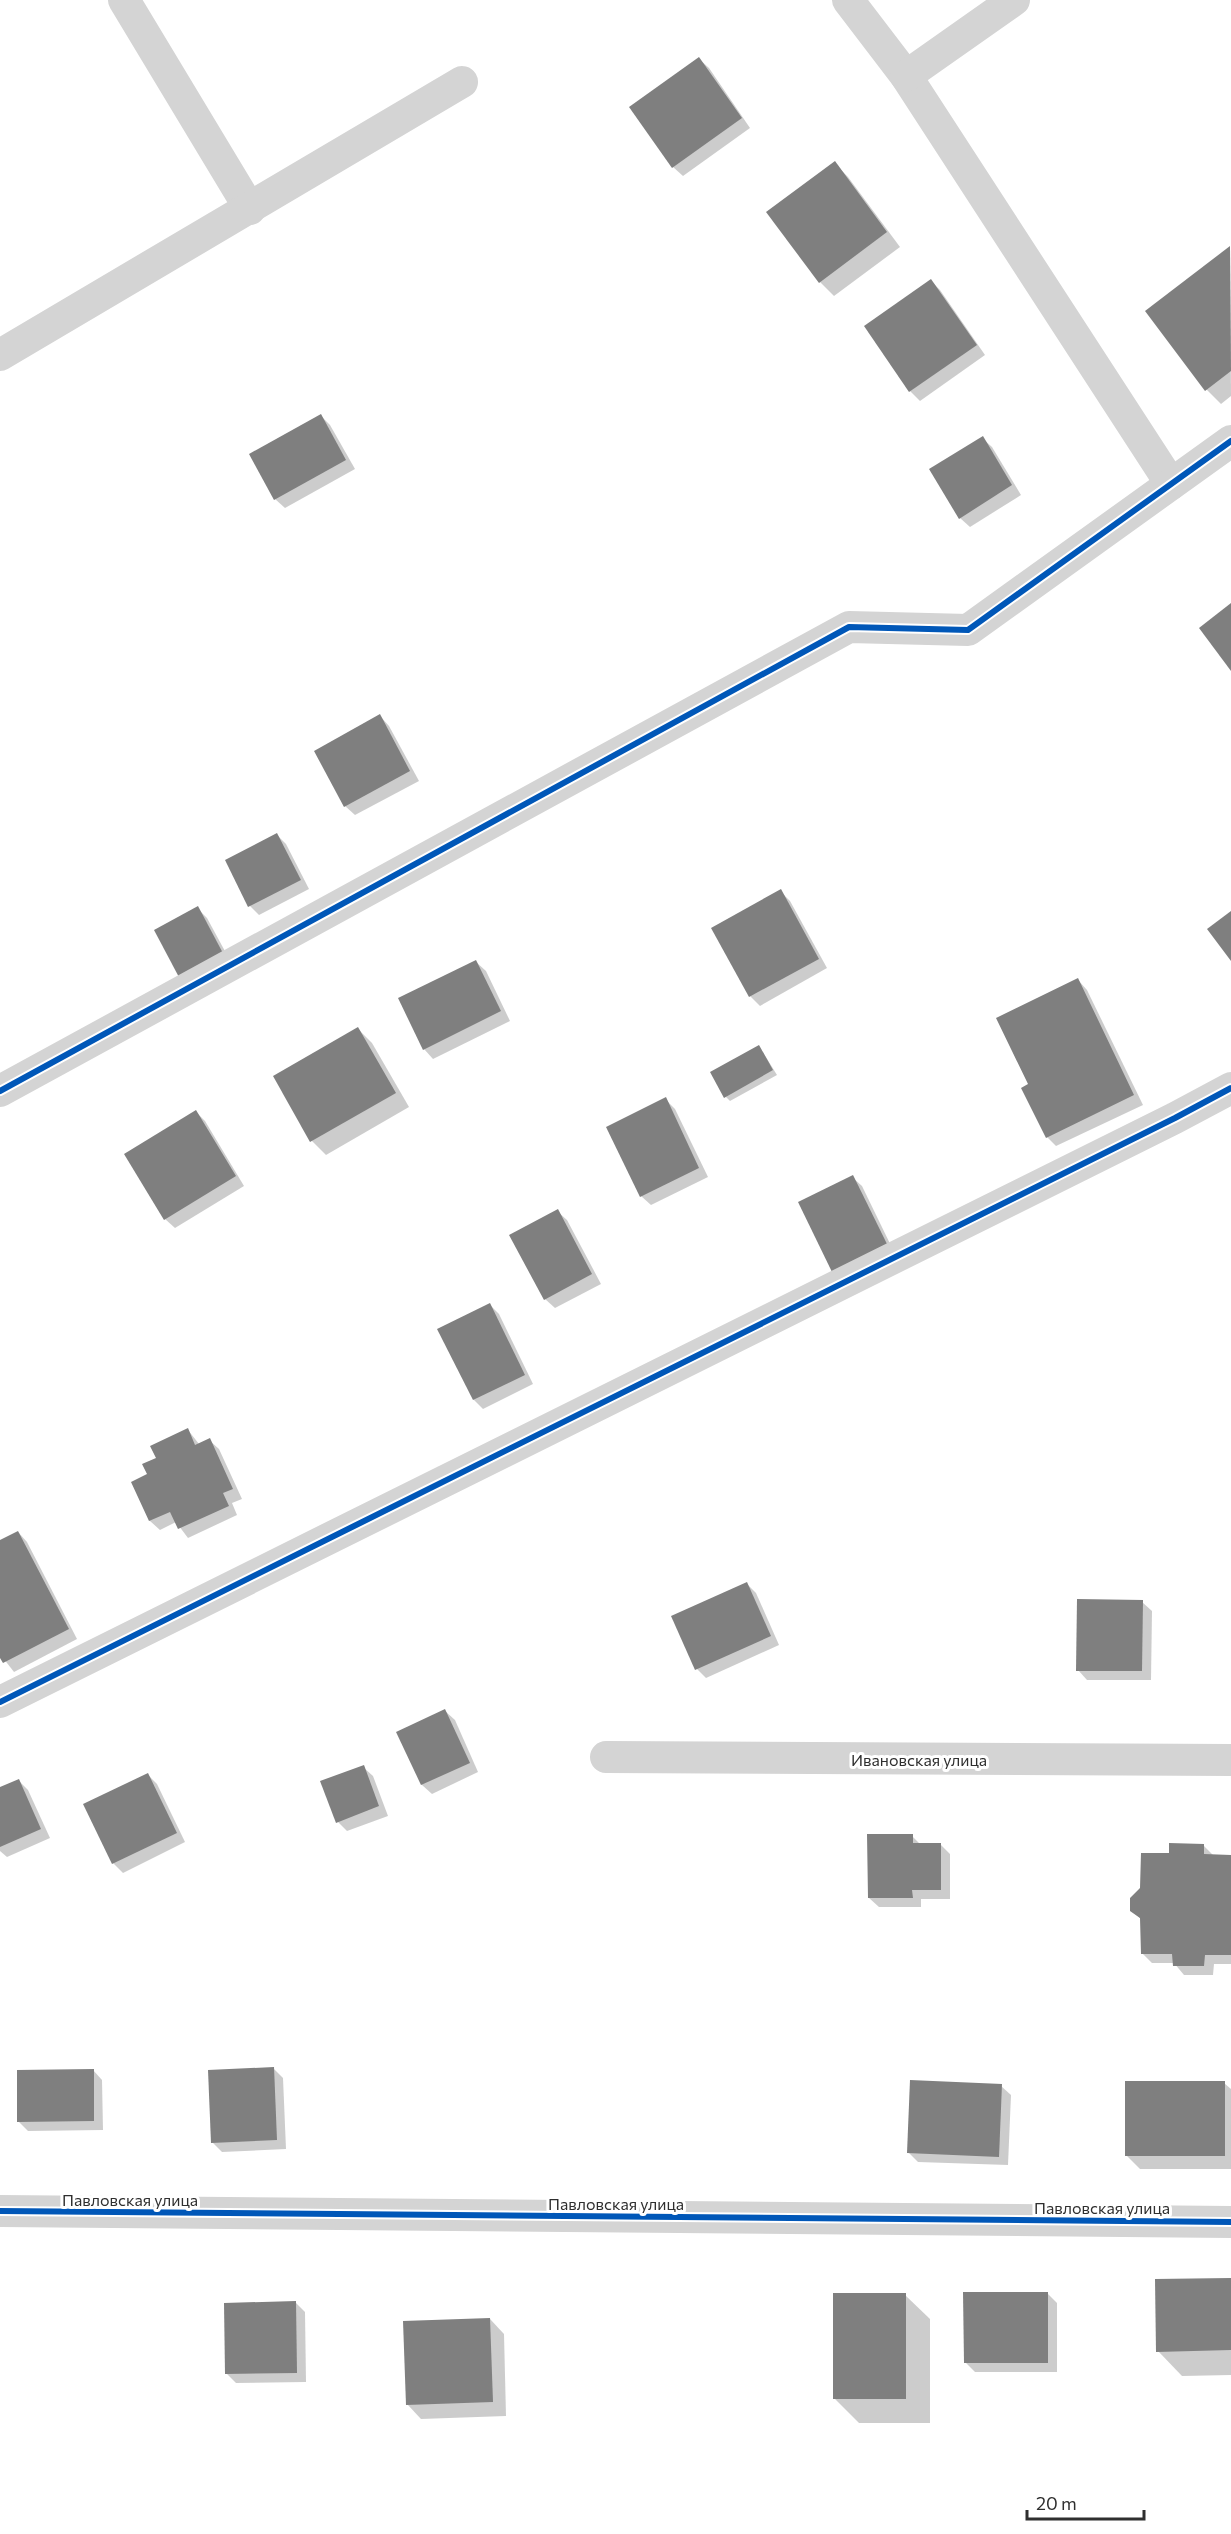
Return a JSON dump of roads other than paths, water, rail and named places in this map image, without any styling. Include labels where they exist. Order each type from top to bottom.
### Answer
[{"type":"street","points":[[124,0],[250,209]]},
{"type":"street","points":[[848,0],[906,76],[1171,484]]},
{"type":"street","points":[[906,76],[1014,0]]},
{"type":"street","points":[[0,355],[462,82]]},
{"type":"street","points":[[0,1091],[849,627],[968,630],[1231,441]]},
{"type":"street","points":[[0,1702],[1175,1118],[1231,1088]]},
{"type":"street","name":"Ивановская улица","points":[[606,1757],[1231,1760]]},
{"type":"street","name":"Павловская улица","points":[[0,2211],[1231,2222]]}]
